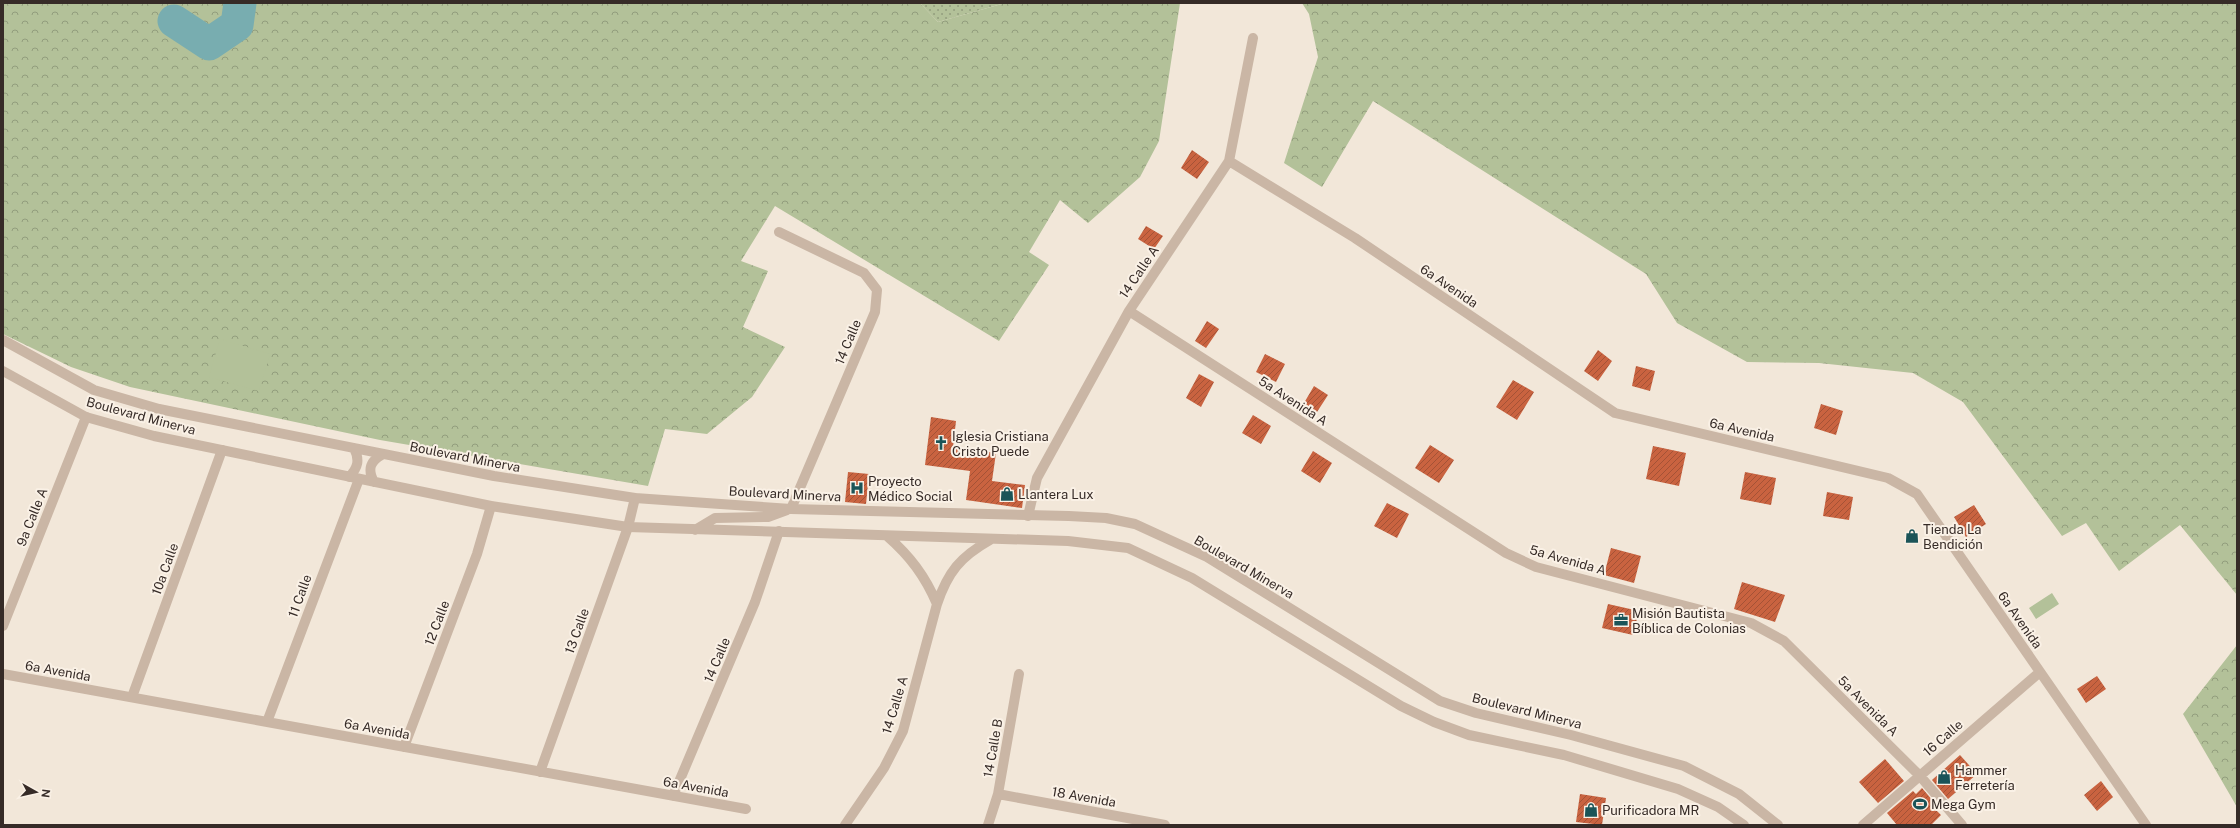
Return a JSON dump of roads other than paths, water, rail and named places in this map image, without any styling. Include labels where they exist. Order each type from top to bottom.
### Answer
[{"type":"street","name":"14 Calle A","points":[[1028,516],[1037,478],[1129,311],[1229,161],[1253,38]]},
{"type":"street","name":"6a Avenida","points":[[1229,161],[1355,238],[1615,413],[1888,478],[1916,494],[2146,825]]},
{"type":"street","name":"14 Calle","points":[[779,232],[864,273],[877,290],[875,312],[791,509]]},
{"type":"street","name":"5a Avenida A","points":[[1129,311],[1506,553],[1536,566],[1751,623],[1784,641],[1920,776],[1962,825]]},
{"type":"street","name":"Boulevard Minerva","points":[[3,340],[94,390],[159,409],[494,476],[635,498],[791,509],[1106,518],[1135,524],[1207,557],[1440,701],[1476,713],[1572,736],[1684,766],[1739,794],[1778,825]]},
{"type":"street","name":"Boulevard Minerva","points":[[3,371],[86,417],[154,436],[491,506],[628,528],[779,531],[990,540],[1068,541],[1128,548],[1192,578],[1400,706],[1434,722],[1469,735],[1564,755],[1678,789],[1718,807],[1744,825]]},
{"type":"street","name":"9a Calle A","points":[[3,626],[86,417]]},
{"type":"street","name":"11 Calle","points":[[267,722],[354,478],[358,464],[358,456],[354,448]]},
{"type":"street","name":"10a Calle","points":[[132,697],[222,450]]},
{"type":"street","points":[[374,482],[370,474],[370,465],[375,458],[383,454]]},
{"type":"street","name":"13 Calle","points":[[540,772],[628,528],[635,498]]},
{"type":"street","name":"12 Calle","points":[[404,747],[477,554],[491,506]]},
{"type":"street","points":[[695,530],[715,518],[768,517],[791,509]]},
{"type":"street","name":"14 Calle","points":[[673,796],[755,602],[779,531]]},
{"type":"street","points":[[888,536],[904,550],[917,566],[937,604]]},
{"type":"street","name":"14 Calle A","points":[[845,825],[884,768],[903,731],[944,583],[956,565],[972,550],[990,540]]},
{"type":"street","name":"16 Calle","points":[[1863,825],[2040,672]]},
{"type":"street","name":"6a Avenida","points":[[3,674],[746,809]]},
{"type":"street","name":"14 Calle B","points":[[988,825],[998,794],[1019,674]]},
{"type":"street","name":"18 Avenida","points":[[998,794],[1165,825]]},
{"type":"waterway","points":[[174,21],[209,44],[237,25],[240,3]]},
{"type":"place","name":"Iglesia Cristiana Cristo Puede","points":[[941,443]]},
{"type":"place","name":"Proyecto Médico Social","points":[[857,488]]},
{"type":"place","name":"Llantera Lux","points":[[1007,494]]},
{"type":"place","name":"Tienda La Bendición","points":[[1912,536]]},
{"type":"place","name":"Misión Bautista Bíblica de Colonias","points":[[1621,620]]},
{"type":"place","name":"Hammer Ferretería","points":[[1944,777]]},
{"type":"place","name":"Mega Gym","points":[[1920,804]]},
{"type":"place","name":"Purificadora MR","points":[[1591,810]]}]
